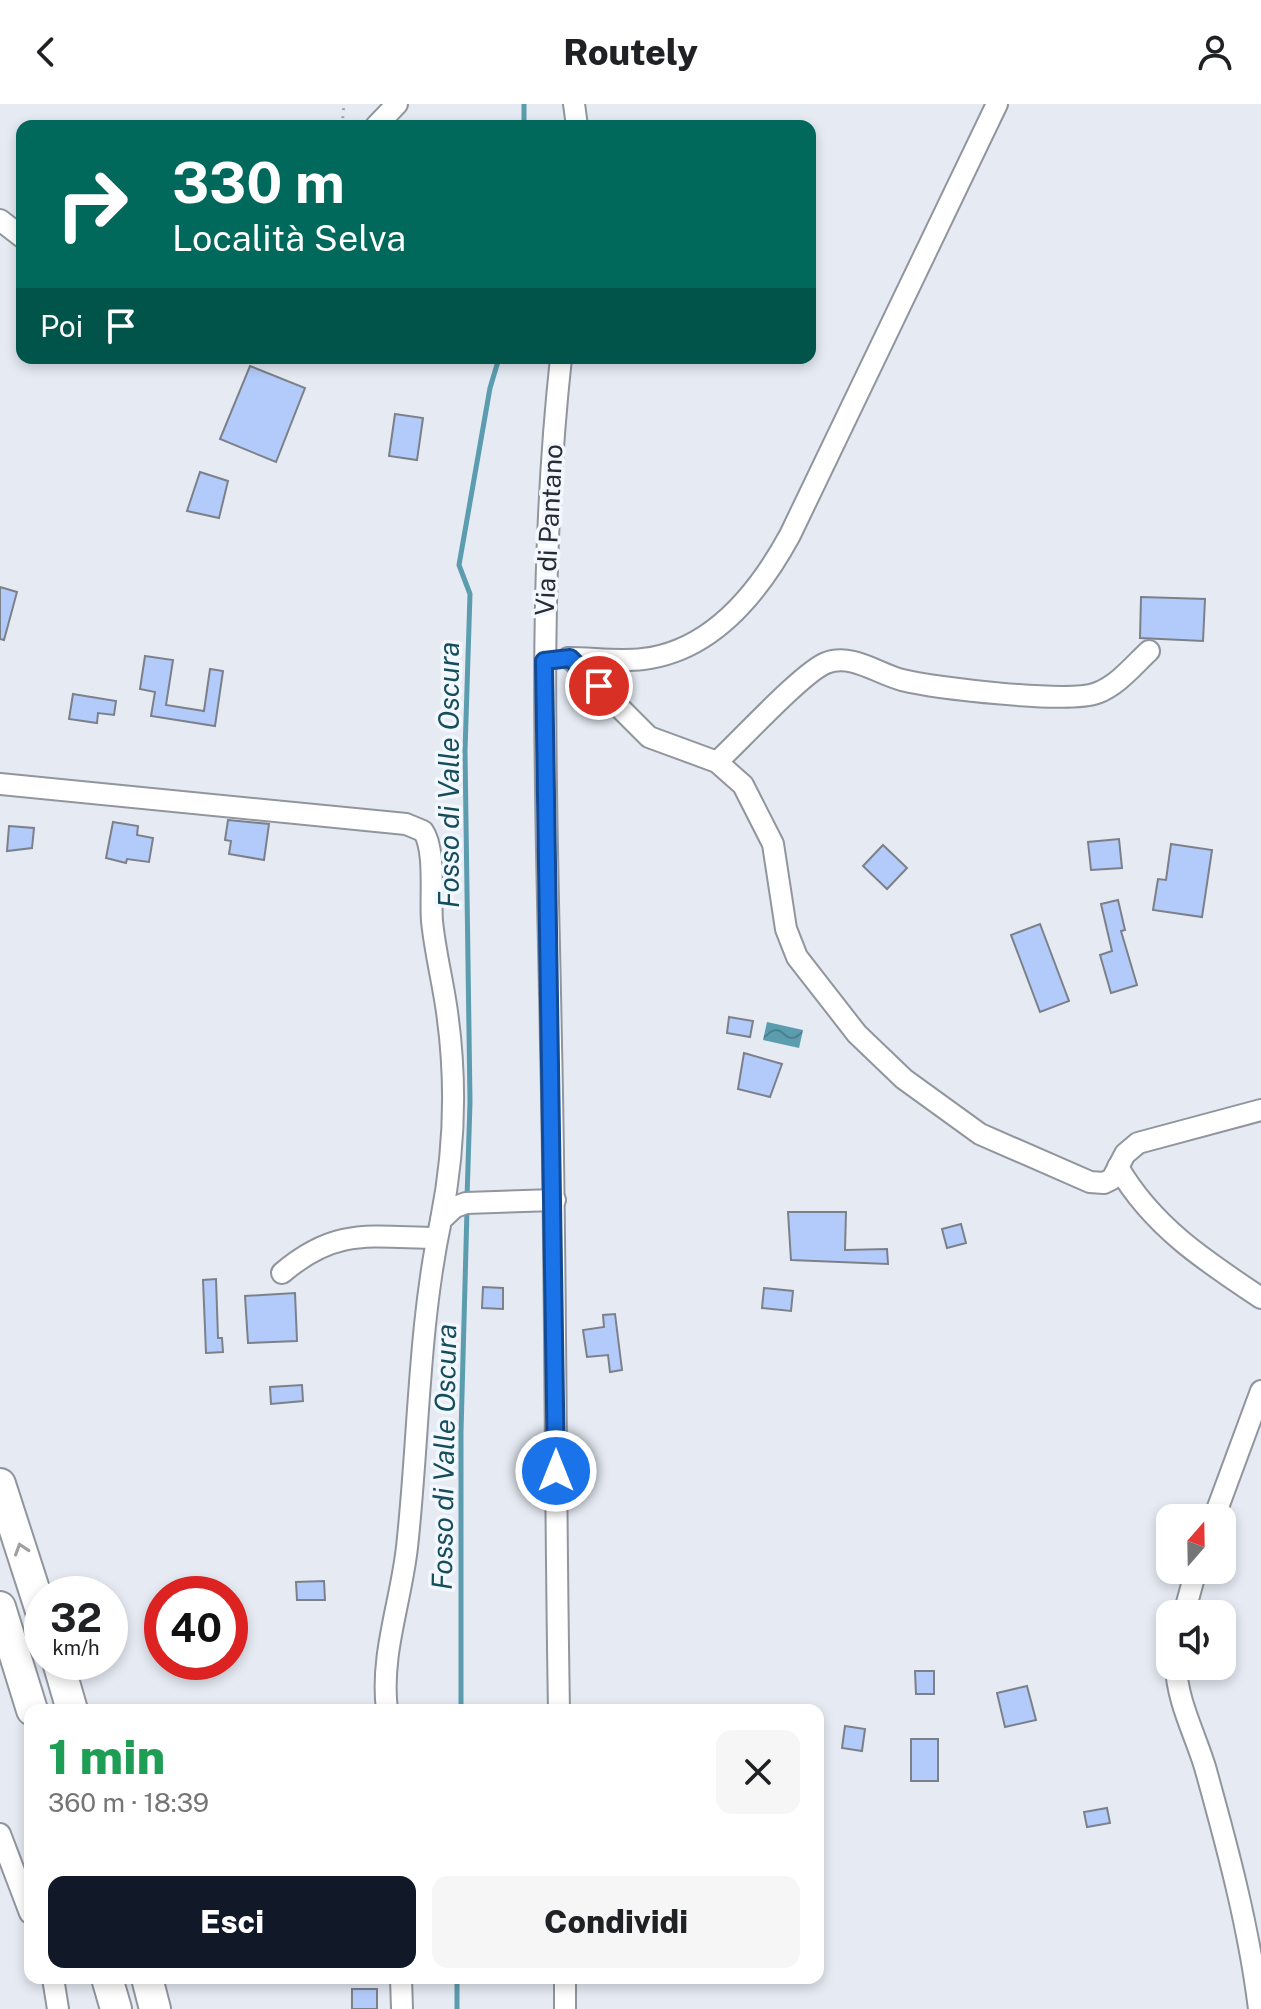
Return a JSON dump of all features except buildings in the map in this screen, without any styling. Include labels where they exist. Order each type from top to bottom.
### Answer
[{"type":"highway","points":[[0,1484],[30,1576]]},
{"type":"highway","points":[[0,1607],[30,1704]]},
{"type":"highway","points":[[63,1680],[70,1704]]},
{"type":"highway","points":[[109,1984],[116,2009]]},
{"type":"highway","points":[[149,1984],[155,2009]]},
{"type":"street","points":[[381,120],[397,104]]},
{"type":"street","points":[[544,661],[570,658],[632,660],[668,654],[705,637],[750,595],[790,535],[997,104]]},
{"type":"street","points":[[0,220],[16,232]]},
{"type":"street","name":"Via di Pantano","points":[[559,1704],[555,1200],[544,661],[547,525],[560,364]]},
{"type":"street","points":[[717,762],[811,673],[830,662],[859,663],[891,677],[923,684],[1076,697],[1106,689],[1149,651]]},
{"type":"street","points":[[570,658],[631,723],[649,737],[717,762],[743,785],[768,830],[777,860],[788,936],[797,957],[871,1049],[939,1107],[1007,1148],[1094,1183],[1108,1181],[1128,1150],[1138,1143],[1261,1110]]},
{"type":"street","points":[[0,784],[406,824],[423,831],[430,846],[432,926],[446,1009],[454,1086],[453,1147],[420,1364],[406,1558],[386,1666],[387,1704]]},
{"type":"street","points":[[1118,1167],[1159,1222],[1197,1254],[1261,1298]]},
{"type":"street","points":[[282,1273],[315,1248],[339,1239],[439,1229],[455,1207],[466,1203],[555,1200]]},
{"type":"street","points":[[1219,1504],[1261,1391]]},
{"type":"street","points":[[1178,1680],[1205,1769],[1244,1922],[1259,2009]]},
{"type":"street","points":[[0,1834],[24,1897]]},
{"type":"street","points":[[54,1984],[58,2009]]},
{"type":"street","points":[[401,1984],[402,2009]]},
{"type":"street","points":[[565,1984],[565,2009]]},
{"type":"water","points":[[767,1022],[803,1030],[799,1048],[763,1040]]},
{"type":"waterway","name":"Fosso di Valle Oscura","points":[[524,104],[524,120]]},
{"type":"waterway","name":"Fosso di Valle Oscura","points":[[467,1198],[470,1102],[465,751],[470,594],[459,565],[490,388],[497,364]]},
{"type":"waterway","name":"Fosso di Valle Oscura","points":[[461,1704],[461,1432],[467,1210]]},
{"type":"waterway","name":"Fosso di Valle Oscura","points":[[457,1984],[457,2009]]},
{"type":"route","points":[[556,1471],[555,1200],[544,661],[570,658],[599,686]]}]
